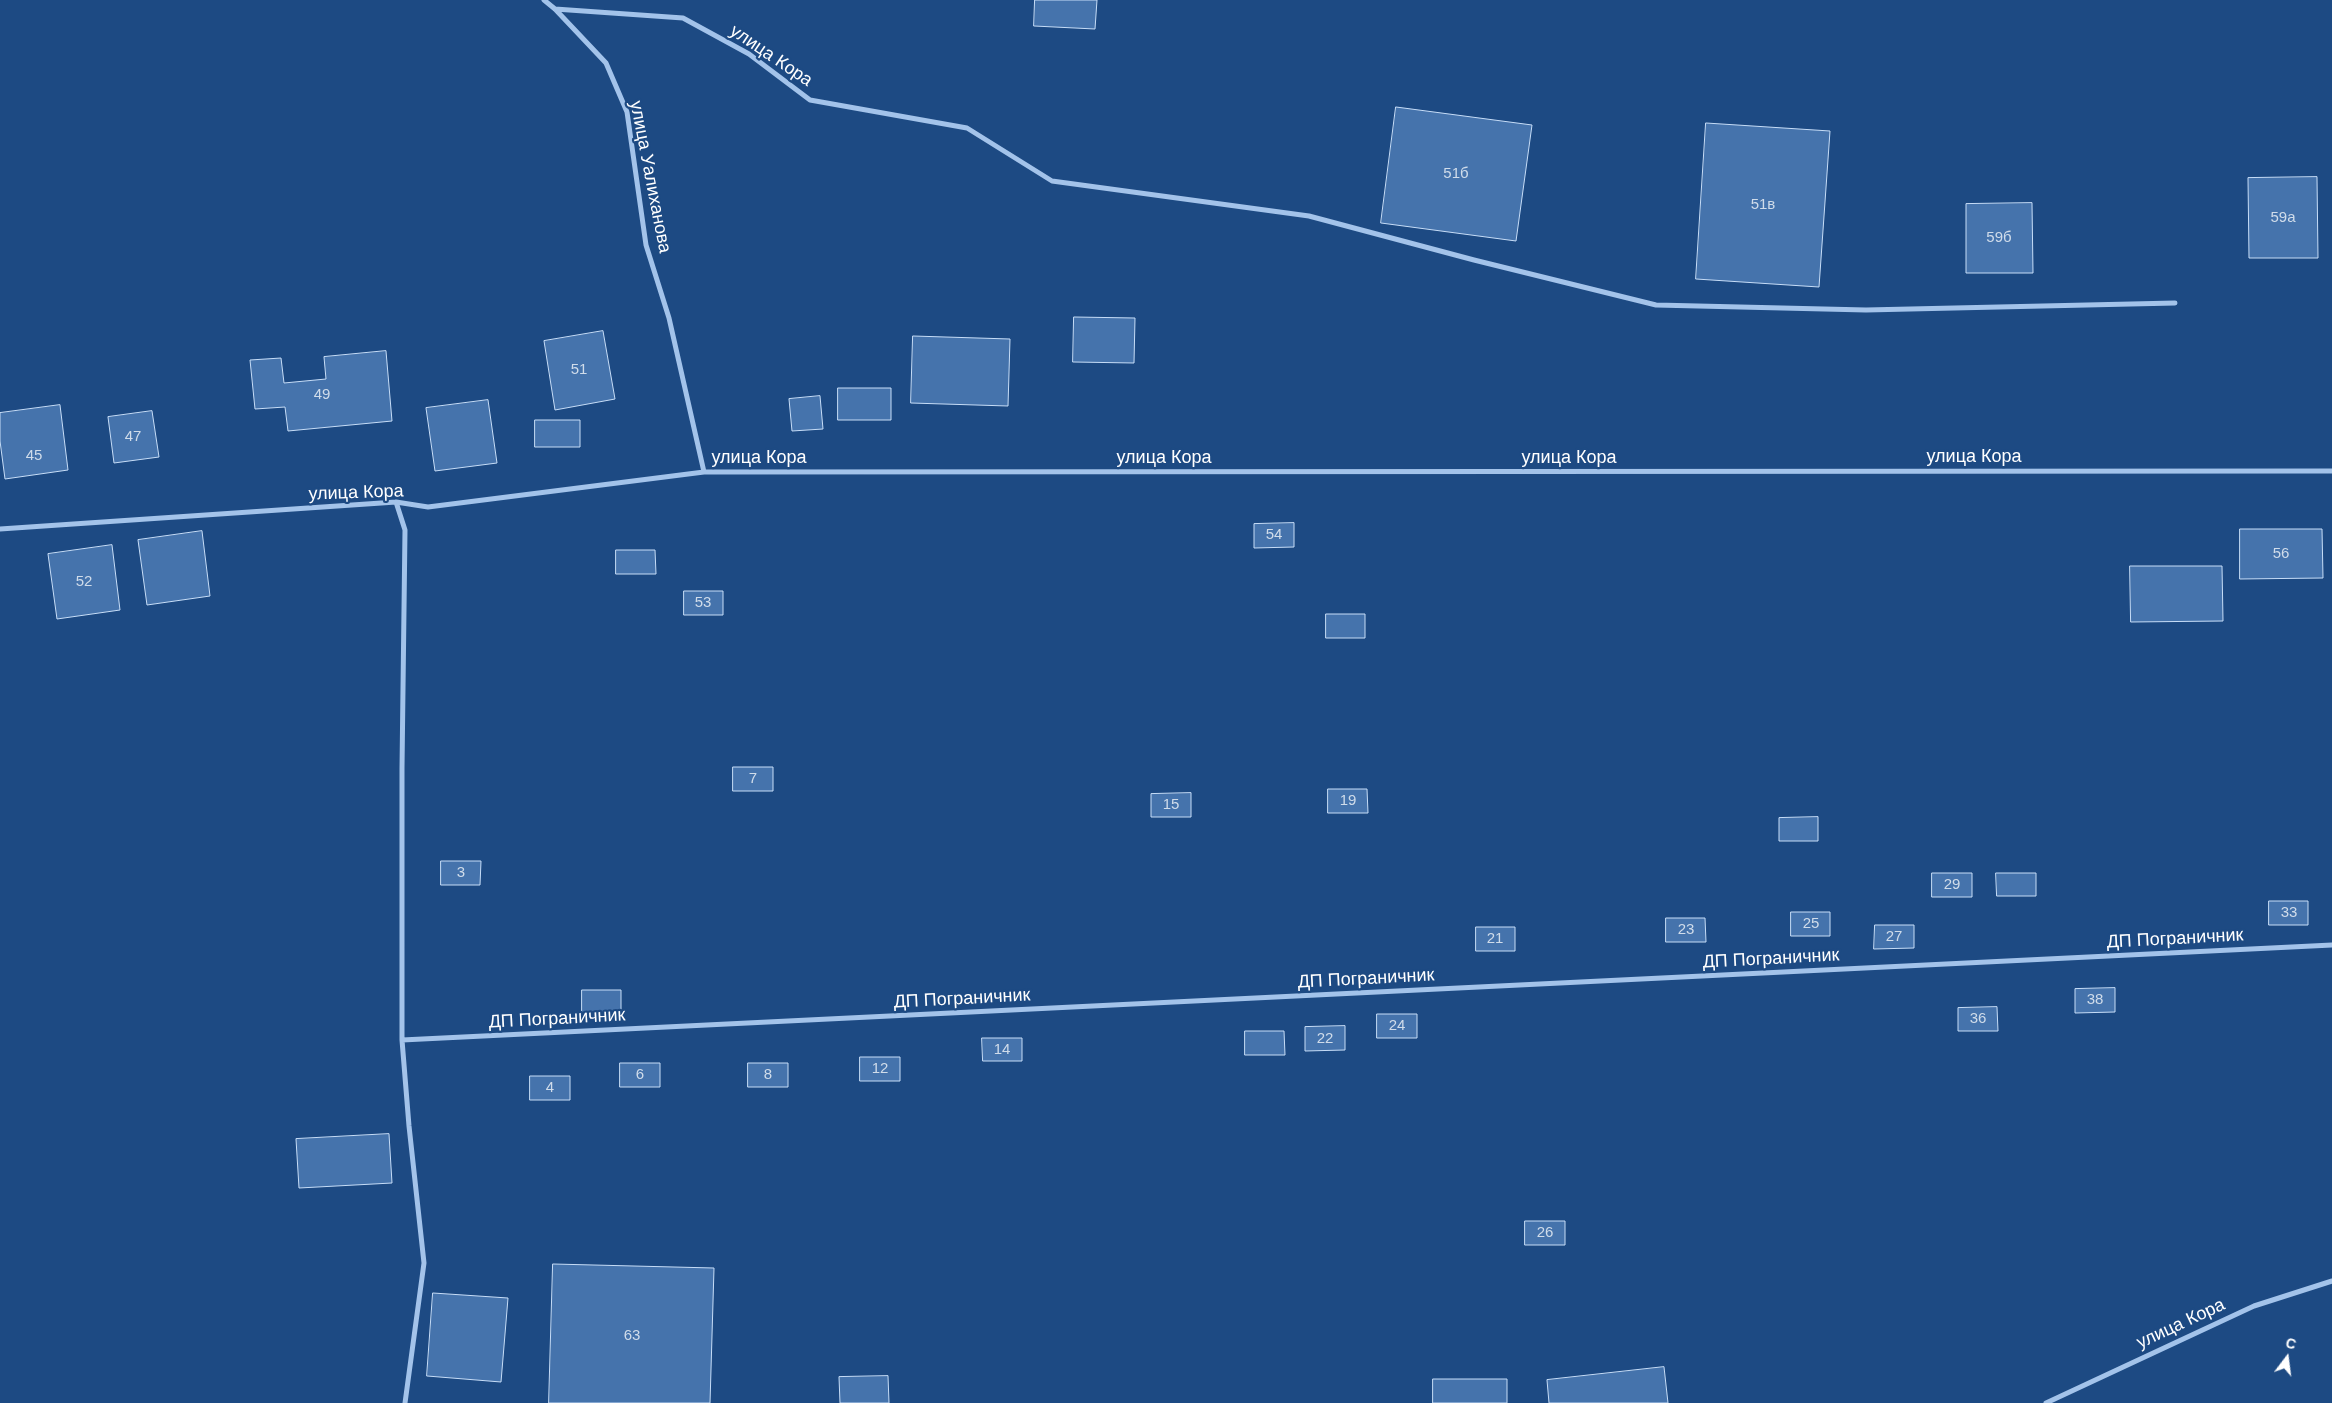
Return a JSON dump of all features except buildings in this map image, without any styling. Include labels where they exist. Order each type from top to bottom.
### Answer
[{"type":"street","name":"улица Уалиханова","points":[[544,0],[555,9],[606,63],[627,112],[646,245],[669,318],[704,472]]},
{"type":"street","name":"улица Кора","points":[[555,9],[682,18],[749,54],[810,100],[967,128],[1052,181],[1309,216],[1474,260],[1656,305],[1866,310],[2175,303]]},
{"type":"street","name":"улица Кора","points":[[0,529],[396,502],[428,507],[704,472],[2332,470]]},
{"type":"street","points":[[396,502],[405,530],[402,768],[402,1040],[408,1126],[424,1263],[405,1403]]},
{"type":"street","name":"ДП Пограничник","points":[[402,1040],[2332,946]]},
{"type":"street","name":"улица Кора","points":[[2046,1403],[2254,1306],[2332,1281]]}]
